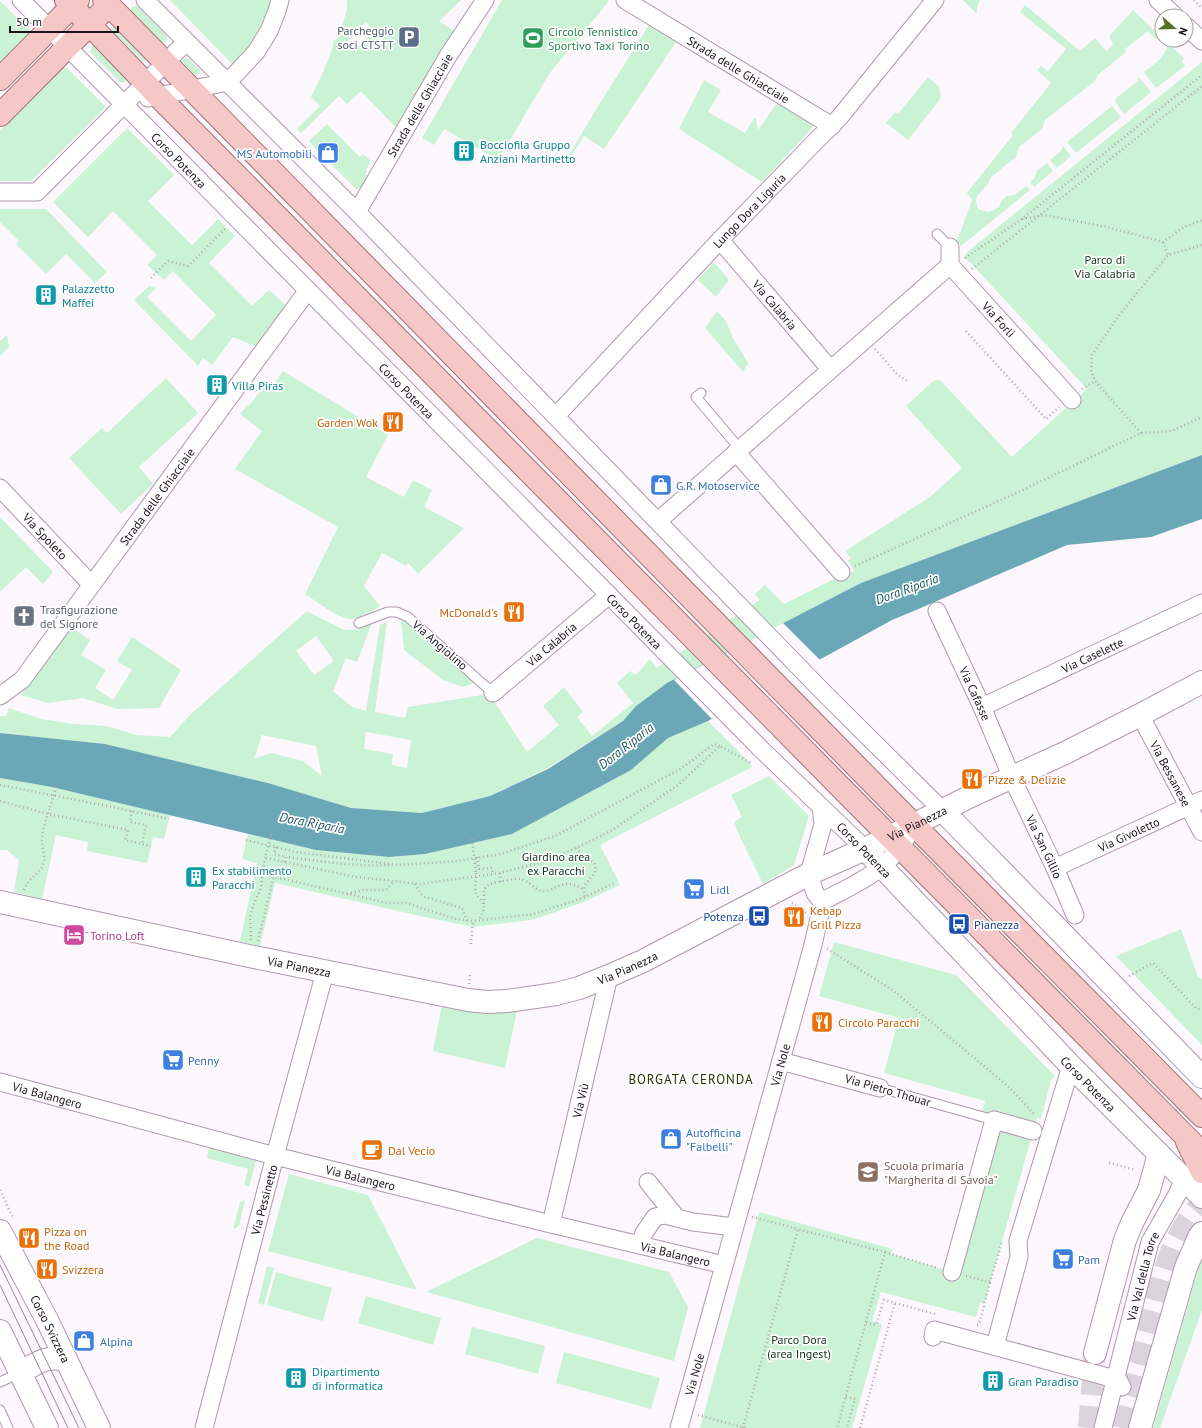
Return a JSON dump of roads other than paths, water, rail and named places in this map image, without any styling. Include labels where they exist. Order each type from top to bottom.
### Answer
[{"type":"main road","points":[[0,79],[50,28],[72,2],[89,24],[152,89],[1202,1153]]},
{"type":"main road","points":[[0,115],[68,46],[108,2],[192,90],[1202,1116]]},
{"type":"main road","points":[[1183,1133],[1193,1175]]},
{"type":"street","name":"Corso Potenza","points":[[21,0],[668,654],[758,757],[821,807],[865,849],[1071,1066],[1159,1154],[1193,1175],[1202,1196]]},
{"type":"street","points":[[145,0],[357,212],[556,416],[612,476],[658,521],[829,698],[943,811],[1202,1077]]},
{"type":"street","points":[[0,192],[37,192],[124,104],[152,89],[192,90],[228,82],[256,52],[269,31],[278,11],[280,0]]},
{"type":"street","name":"Strada delle Ghiacciaie","points":[[357,212],[448,56],[485,0]]},
{"type":"street","name":"Strada delle Ghiacciaie","points":[[625,0],[832,126]]},
{"type":"street","name":"Lungo Dora Liguria","points":[[556,416],[720,240],[832,126],[935,0]]},
{"type":"street","points":[[1158,0],[1166,8]]},
{"type":"street","points":[[1194,34],[1202,41]]},
{"type":"street","points":[[152,89],[165,62],[186,42]]},
{"type":"street","name":"Via Calabria","points":[[720,240],[830,369]]},
{"type":"street","points":[[658,521],[950,265],[950,247]]},
{"type":"street","name":"Via Forlì","points":[[950,265],[1071,398]]},
{"type":"street","name":"Strada delle Ghiacciaie","points":[[0,696],[22,680],[308,290]]},
{"type":"street","points":[[738,450],[841,572]]},
{"type":"street","name":"Via Spoleto","points":[[0,488],[92,584]]},
{"type":"street","name":"Via Calabria","points":[[493,693],[609,595]]},
{"type":"street","name":"Via Caselette","points":[[982,707],[1202,603]]},
{"type":"street","name":"Via Cafasse","points":[[937,611],[982,707],[1012,778]]},
{"type":"street","name":"Via Pianezza","points":[[0,902],[325,972],[468,1000],[486,1002],[527,999],[556,994],[579,988],[643,961],[809,874],[865,849],[895,842],[914,825],[1140,715],[1202,682]]},
{"type":"street","name":"Via Bessanese","points":[[1140,715],[1195,803],[1202,832]]},
{"type":"street","name":"Via San Gillio","points":[[1012,778],[1055,868],[1075,915]]},
{"type":"street","points":[[973,795],[970,812],[972,831],[980,849]]},
{"type":"street","name":"Via Givoletto","points":[[1055,868],[1195,803]]},
{"type":"street","points":[[821,807],[823,824],[809,874],[815,892],[822,901],[882,868],[895,842]]},
{"type":"street","name":"Via Nole","points":[[679,1428],[813,945],[822,901]]},
{"type":"street","name":"Via Pessinetto","points":[[204,1428],[325,972]]},
{"type":"street","name":"Via Viù","points":[[551,1224],[609,976]]},
{"type":"street","name":"Via Pietro Thouar","points":[[781,1061],[880,1088]]},
{"type":"street","points":[[995,1346],[1019,1257],[1010,1240],[1071,1066]]},
{"type":"street","name":"Via Balangero","points":[[0,1082],[275,1156],[724,1265]]},
{"type":"street","points":[[952,1272],[994,1120],[1033,1131]]},
{"type":"street","points":[[1095,1353],[1125,1240],[1149,1190],[1159,1154]]},
{"type":"street","name":"Via Val della Torre","points":[[1103,1428],[1150,1242],[1178,1193],[1193,1175]]},
{"type":"street","points":[[648,1182],[676,1217]]},
{"type":"street","points":[[640,1245],[644,1233],[655,1217],[665,1215],[694,1222],[734,1227]]},
{"type":"street","name":"Corso Svizzera","points":[[0,1231],[47,1320],[99,1428]]},
{"type":"street","points":[[1140,1428],[1186,1267],[1202,1233]]},
{"type":"street","points":[[933,1337],[934,1330],[1119,1381],[1123,1390],[1114,1428]]},
{"type":"street","points":[[0,1331],[47,1428]]},
{"type":"street","points":[[20,1373],[46,1359],[58,1358],[66,1360]]},
{"type":"lane","points":[[937,234],[950,247]]},
{"type":"lane","points":[[701,393],[696,398],[738,450]]},
{"type":"lane","name":"Via Angiolino","points":[[359,623],[388,612],[397,612],[408,616],[493,693]]},
{"type":"lane","name":"Via Pietro Thouar","points":[[880,1088],[994,1120]]},
{"type":"lane","points":[[0,1382],[20,1373]]},
{"type":"lane","points":[[0,1410],[8,1428]]},
{"type":"water","name":"Dora Riparia","points":[[1202,455],[1202,519],[1151,537],[1067,545],[892,620],[708,721],[668,738],[631,770],[512,834],[425,854],[389,857],[316,850],[52,787],[0,778],[0,733],[105,744],[268,783],[351,808],[422,813],[490,796],[548,769],[623,721],[636,706],[667,683],[861,583]]},
{"type":"tunnel","points":[[1121,1428],[1168,1260],[1182,1230],[1202,1203]]},
{"type":"tunnel","points":[[1089,1428],[1095,1353]]},
{"type":"tram line","points":[[0,1265],[79,1428]]},
{"type":"tram line","points":[[0,1285],[68,1428]]},
{"type":"place","name":"Parcheggio soci CTSTT","points":[[409,37]]},
{"type":"place","name":"Circolo Tennistico Sportivo Taxi Torino","points":[[533,38]]},
{"type":"place","name":"Bocciofila Gruppo Anziani Martinetto","points":[[464,151]]},
{"type":"place","name":"MS Automobili","points":[[328,153]]},
{"type":"place","name":"Palazzetto Maffei","points":[[46,295]]},
{"type":"place","name":"Villa Piras","points":[[217,385]]},
{"type":"place","name":"Garden Wok","points":[[393,422]]},
{"type":"place","name":"G.R. Motoservice","points":[[661,485]]},
{"type":"place","name":"McDonald's","points":[[514,612]]},
{"type":"place","name":"Trasfigurazione del Signore","points":[[24,616]]},
{"type":"place","name":"Pizze & Delizie","points":[[972,779]]},
{"type":"place","name":"Ex stabilimento Paracchi","points":[[196,877]]},
{"type":"place","name":"Lidl","points":[[694,889]]},
{"type":"place","name":"Potenza","points":[[759,916]]},
{"type":"place","name":"Kebap Grill Pizza","points":[[794,917]]},
{"type":"place","name":"Pianezza","points":[[959,924]]},
{"type":"place","name":"Torino Loft","points":[[74,935]]},
{"type":"place","name":"Circolo Paracchi","points":[[822,1022]]},
{"type":"place","name":"Penny","points":[[173,1060]]},
{"type":"place","name":"Autofficina \"Falbelli\"","points":[[671,1139]]},
{"type":"place","name":"Dal Vecio","points":[[372,1150]]},
{"type":"place","name":"Scuola primaria \"Margherita di Savoia\"","points":[[868,1172]]},
{"type":"place","name":"Pizza on the Road","points":[[29,1238]]},
{"type":"place","name":"Pam","points":[[1063,1259]]},
{"type":"place","name":"Svizzera","points":[[47,1269]]},
{"type":"place","name":"Alpina","points":[[84,1341]]},
{"type":"place","name":"Dipartimento di informatica","points":[[296,1378]]},
{"type":"place","name":"Gran Paradiso","points":[[993,1381]]},
{"type":"district","name":"BORGATA CERONDA","points":[[691,1079]]},
{"type":"park label","name":"Parco di Via Calabria","points":[[1105,266]]},
{"type":"park label","name":"Giardino area ex Paracchi","points":[[556,863]]},
{"type":"park label","name":"Parco Dora (area Ingest)","points":[[799,1346]]}]
